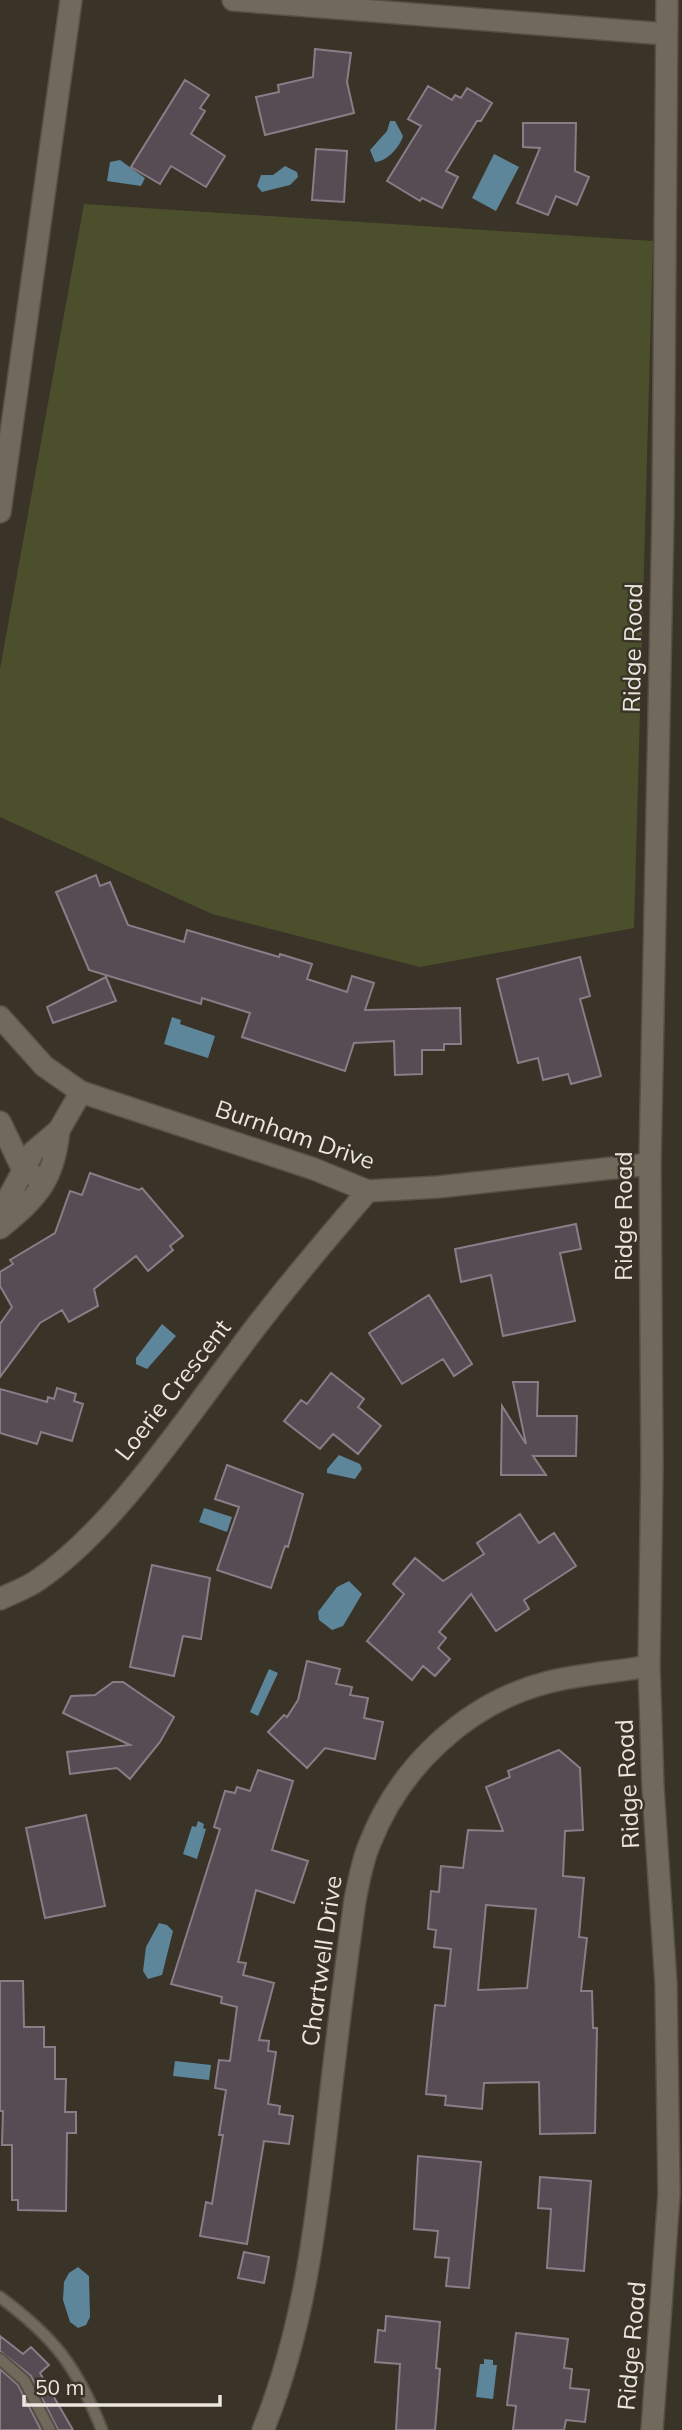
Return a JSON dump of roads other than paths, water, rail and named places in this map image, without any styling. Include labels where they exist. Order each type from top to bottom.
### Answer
[{"type":"street","points":[[0,512],[71,0]]},
{"type":"street","points":[[233,0],[666,34]]},
{"type":"street","name":"Ridge Road","points":[[652,2430],[661,2336],[669,2180],[666,1984],[653,1788],[649,1666],[652,1467],[650,1164],[663,516],[667,0]]},
{"type":"street","name":"Burnham Drive","points":[[0,1017],[44,1066],[81,1092],[314,1169],[369,1191],[438,1187],[650,1164]]},
{"type":"street","points":[[0,1227],[10,1195],[38,1145],[59,1130],[81,1092]]},
{"type":"street","points":[[0,1122],[23,1170],[45,1182]]},
{"type":"street","points":[[0,1227],[33,1201],[45,1182],[56,1161],[59,1130]]},
{"type":"street","name":"Loerie Crescent","points":[[0,1599],[36,1581],[68,1557],[96,1529],[171,1438],[299,1273],[369,1191]]},
{"type":"street","name":"Chartwell Drive","points":[[263,2430],[285,2370],[299,2319],[323,2167],[355,1900],[370,1842],[380,1821],[396,1793],[429,1751],[481,1710],[549,1682],[649,1666]]},
{"type":"lane","points":[[0,2297],[39,2329],[70,2364],[83,2384],[102,2430]]},
{"type":"lane","points":[[0,2359],[24,2380],[50,2430]]},
{"type":"water","points":[[390,121],[395,121],[403,136],[392,153],[375,162],[370,150],[387,131]]},
{"type":"water","points":[[494,154],[519,167],[496,211],[472,198]]},
{"type":"water","points":[[120,160],[145,178],[141,186],[107,181],[110,162]]},
{"type":"water","points":[[285,166],[297,172],[298,177],[290,185],[262,192],[257,186],[261,175],[273,175]]},
{"type":"water","points":[[172,1017],[181,1020],[180,1024],[215,1036],[208,1058],[164,1044]]},
{"type":"water","points":[[162,1324],[176,1336],[147,1369],[136,1364],[136,1358]]},
{"type":"water","points":[[339,1455],[360,1464],[362,1469],[355,1479],[327,1473],[327,1469]]},
{"type":"water","points":[[204,1508],[232,1517],[227,1532],[199,1522]]},
{"type":"water","points":[[349,1581],[362,1594],[343,1626],[332,1630],[319,1620],[318,1612],[337,1587]]},
{"type":"water","points":[[269,1669],[278,1673],[258,1716],[250,1712]]},
{"type":"water","points":[[198,1821],[204,1824],[203,1828],[206,1829],[197,1859],[183,1854],[192,1826],[196,1827]]},
{"type":"water","points":[[159,1923],[167,1925],[173,1931],[162,1975],[148,1979],[143,1971],[146,1947]]},
{"type":"water","points":[[175,2061],[211,2065],[209,2080],[173,2076]]},
{"type":"water","points":[[78,2267],[89,2276],[90,2317],[86,2325],[78,2328],[70,2322],[63,2300],[64,2282],[69,2273]]},
{"type":"water","points":[[484,2359],[493,2360],[493,2365],[497,2365],[493,2399],[476,2397],[480,2364],[484,2364]]}]
